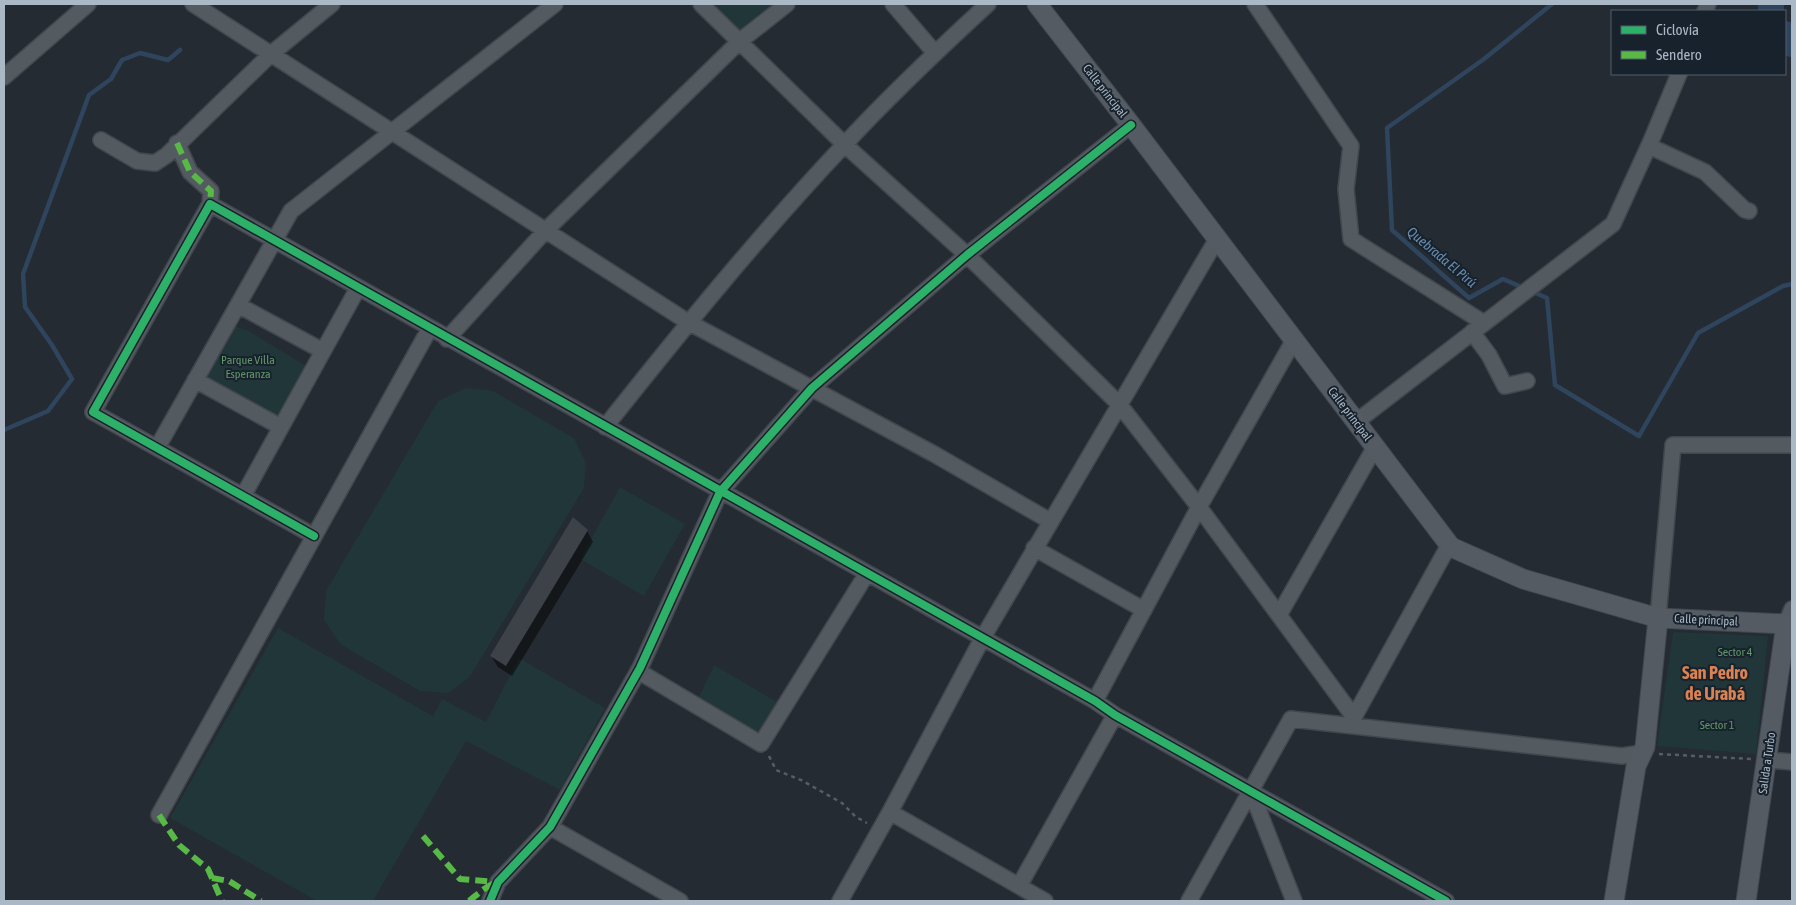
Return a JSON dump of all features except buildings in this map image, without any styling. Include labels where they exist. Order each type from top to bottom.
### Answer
[{"type":"main road","name":"Calle principal","points":[[1037,4],[1132,125],[1449,545],[1523,579],[1658,618],[1790,619]]},
{"type":"main road","points":[[1614,901],[1636,766],[1645,748],[1658,618]]},
{"type":"main road","name":"Salida a Turbo","points":[[1746,901],[1790,619]]},
{"type":"street","points":[[4,77],[88,4]]},
{"type":"street","points":[[193,4],[688,322],[812,388],[1050,521]]},
{"type":"street","points":[[101,140],[136,161],[156,163],[271,54],[332,4]]},
{"type":"street","points":[[157,448],[291,211],[555,4]]},
{"type":"street","points":[[701,4],[844,144],[967,255],[1119,404],[1199,507],[1279,615],[1354,722]]},
{"type":"street","points":[[447,339],[546,230],[740,41],[787,4]]},
{"type":"street","points":[[893,4],[935,53]]},
{"type":"street","points":[[605,427],[688,322],[844,144],[935,53],[988,4]]},
{"type":"street","points":[[1255,4],[1351,146],[1346,189],[1351,239],[1478,327],[1489,355],[1505,386],[1527,381]]},
{"type":"street","points":[[1356,422],[1613,224],[1649,146],[1679,75]]},
{"type":"street","points":[[490,901],[498,882],[550,827],[638,671],[720,492],[812,388],[967,255],[1132,125]]},
{"type":"street","points":[[177,143],[190,172],[211,191],[210,204],[93,412],[314,536]]},
{"type":"street","points":[[1649,146],[1705,172],[1745,210],[1749,211]]},
{"type":"street","points":[[210,204],[447,339],[1095,701],[1115,715],[1446,901]]},
{"type":"street","points":[[840,901],[890,812],[982,639],[1217,239]]},
{"type":"street","points":[[243,496],[358,288]]},
{"type":"street","points":[[238,305],[323,352]]},
{"type":"street","points":[[159,815],[430,328]]},
{"type":"street","points":[[1095,701],[1199,507],[1294,340]]},
{"type":"street","points":[[195,380],[281,427]]},
{"type":"street","points":[[1658,618],[1673,445],[1792,445]]},
{"type":"street","points":[[1279,615],[1375,447]]},
{"type":"street","points":[[1354,722],[1449,545]]},
{"type":"street","points":[[1034,548],[1144,610]]},
{"type":"street","points":[[638,671],[761,744],[866,574]]},
{"type":"street","points":[[1019,886],[1115,715]]},
{"type":"street","points":[[1189,901],[1291,719],[1354,722],[1622,756],[1642,753]]},
{"type":"street","points":[[1768,760],[1792,762]]},
{"type":"street","points":[[1251,791],[1294,901]]},
{"type":"street","points":[[890,812],[1045,901]]},
{"type":"street","points":[[550,827],[680,901]]},
{"type":"path","points":[[761,744],[776,770],[802,780],[842,803],[856,817],[880,830]]},
{"type":"path","points":[[1642,753],[1768,760]]},
{"type":"green space","points":[[701,4],[787,4],[740,41]]},
{"type":"green space","name":"Parque Villa Esperanza","points":[[233,326],[247,330],[308,367],[279,420],[202,379]]},
{"type":"green space","points":[[466,388],[493,391],[574,438],[586,463],[584,488],[469,678],[448,693],[420,691],[340,644],[324,620],[326,591],[438,401]]},
{"type":"green space","points":[[620,487],[685,524],[644,596],[580,559]]},
{"type":"green space","points":[[278,628],[433,716],[442,699],[486,722],[519,658],[605,708],[560,790],[466,741],[373,901],[317,901],[170,818]]},
{"type":"green space","points":[[1673,632],[1768,636],[1756,754],[1657,746]]},
{"type":"green space","points":[[714,665],[779,703],[760,736],[699,697]]},
{"type":"waterway","name":"Quebrada El Pirú","points":[[1552,4],[1484,59],[1387,128],[1392,230],[1469,298],[1503,279],[1547,298],[1555,385],[1639,436],[1698,333],[1783,286],[1792,284]]},
{"type":"waterway","points":[[1771,4],[1771,10]]},
{"type":"waterway","points":[[1786,35],[1792,44]]},
{"type":"waterway","points":[[4,430],[48,411],[72,379],[52,345],[25,307],[23,274],[89,95],[111,79],[122,60],[140,53],[168,60],[180,50]]},
{"type":"marked path","points":[[177,143],[190,172],[211,191],[210,204]]},
{"type":"marked path","points":[[159,815],[179,845],[208,869],[222,901]]},
{"type":"marked path","points":[[423,836],[460,879],[498,882]]},
{"type":"marked path","points":[[212,878],[229,881],[261,901]]},
{"type":"marked path","points":[[469,901],[495,883]]},
{"type":"cycle path","points":[[490,901],[498,882],[550,827],[640,668],[720,492],[812,388],[967,255],[1131,125]]},
{"type":"cycle path","points":[[314,536],[93,412],[210,204],[1095,701],[1115,715],[1446,901]]},
{"type":"district","name":"San Pedro de Urabá","points":[[1715,683]]},
{"type":"park label","name":"Sector 4","points":[[1735,652]]},
{"type":"park label","name":"Sector 1","points":[[1717,725]]}]
